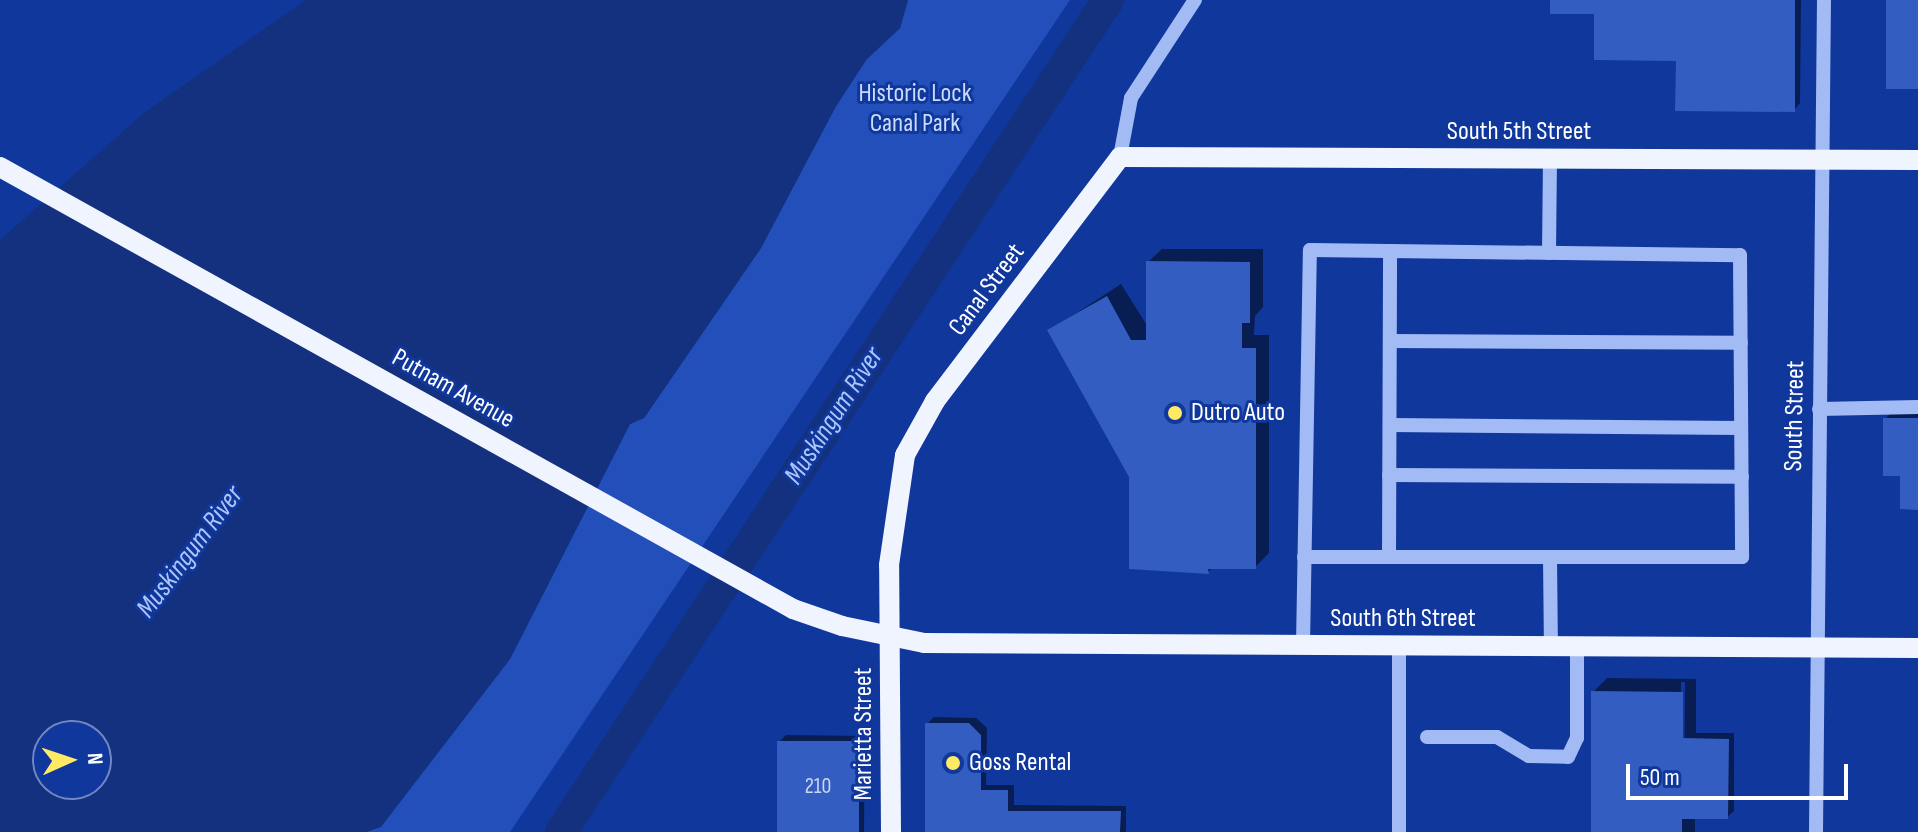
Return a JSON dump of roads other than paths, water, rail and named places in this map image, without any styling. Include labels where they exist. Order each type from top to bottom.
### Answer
[{"type":"main road","name":"South 5th Street","points":[[1120,157],[1918,160]]},
{"type":"main road","name":"Canal Street","points":[[889,635],[897,486],[915,430],[1120,157]]},
{"type":"main road","name":"Putnam Avenue","points":[[0,167],[793,609],[889,635]]},
{"type":"main road","name":"South 6th Street","points":[[889,635],[924,643],[1918,648]]},
{"type":"main road","name":"Marietta Street","points":[[889,635],[891,832]]},
{"type":"street","name":"Canal Street","points":[[1120,157],[1131,98],[1195,0]]},
{"type":"street","name":"South Street","points":[[1816,832],[1815,647],[1824,0]]},
{"type":"street","points":[[1549,253],[1550,158]]},
{"type":"street","points":[[1303,645],[1304,557],[1310,250],[1740,255],[1742,557],[1304,557]]},
{"type":"street","points":[[1389,557],[1390,251]]},
{"type":"street","points":[[1390,341],[1741,343]]},
{"type":"street","points":[[1819,409],[1918,407]]},
{"type":"street","points":[[1390,425],[1741,428]]},
{"type":"street","points":[[1389,475],[1742,477]]},
{"type":"street","points":[[1550,557],[1551,646]]},
{"type":"street","points":[[1399,645],[1399,832]]},
{"type":"street","points":[[1427,737],[1497,737],[1529,756],[1568,757],[1577,738],[1577,646]]},
{"type":"water","points":[[306,0],[908,0],[900,28],[866,60],[835,108],[761,248],[644,418],[630,424],[510,659],[381,827],[366,832],[0,832],[0,240],[145,112]]},
{"type":"waterway","name":"Muskingum River","points":[[561,832],[1108,0]]},
{"type":"place","name":"Dutro Auto","points":[[1175,413]]},
{"type":"place","name":"Goss Rental","points":[[953,763]]},
{"type":"park label","name":"Historic Lock Canal Park","points":[[915,109]]}]
